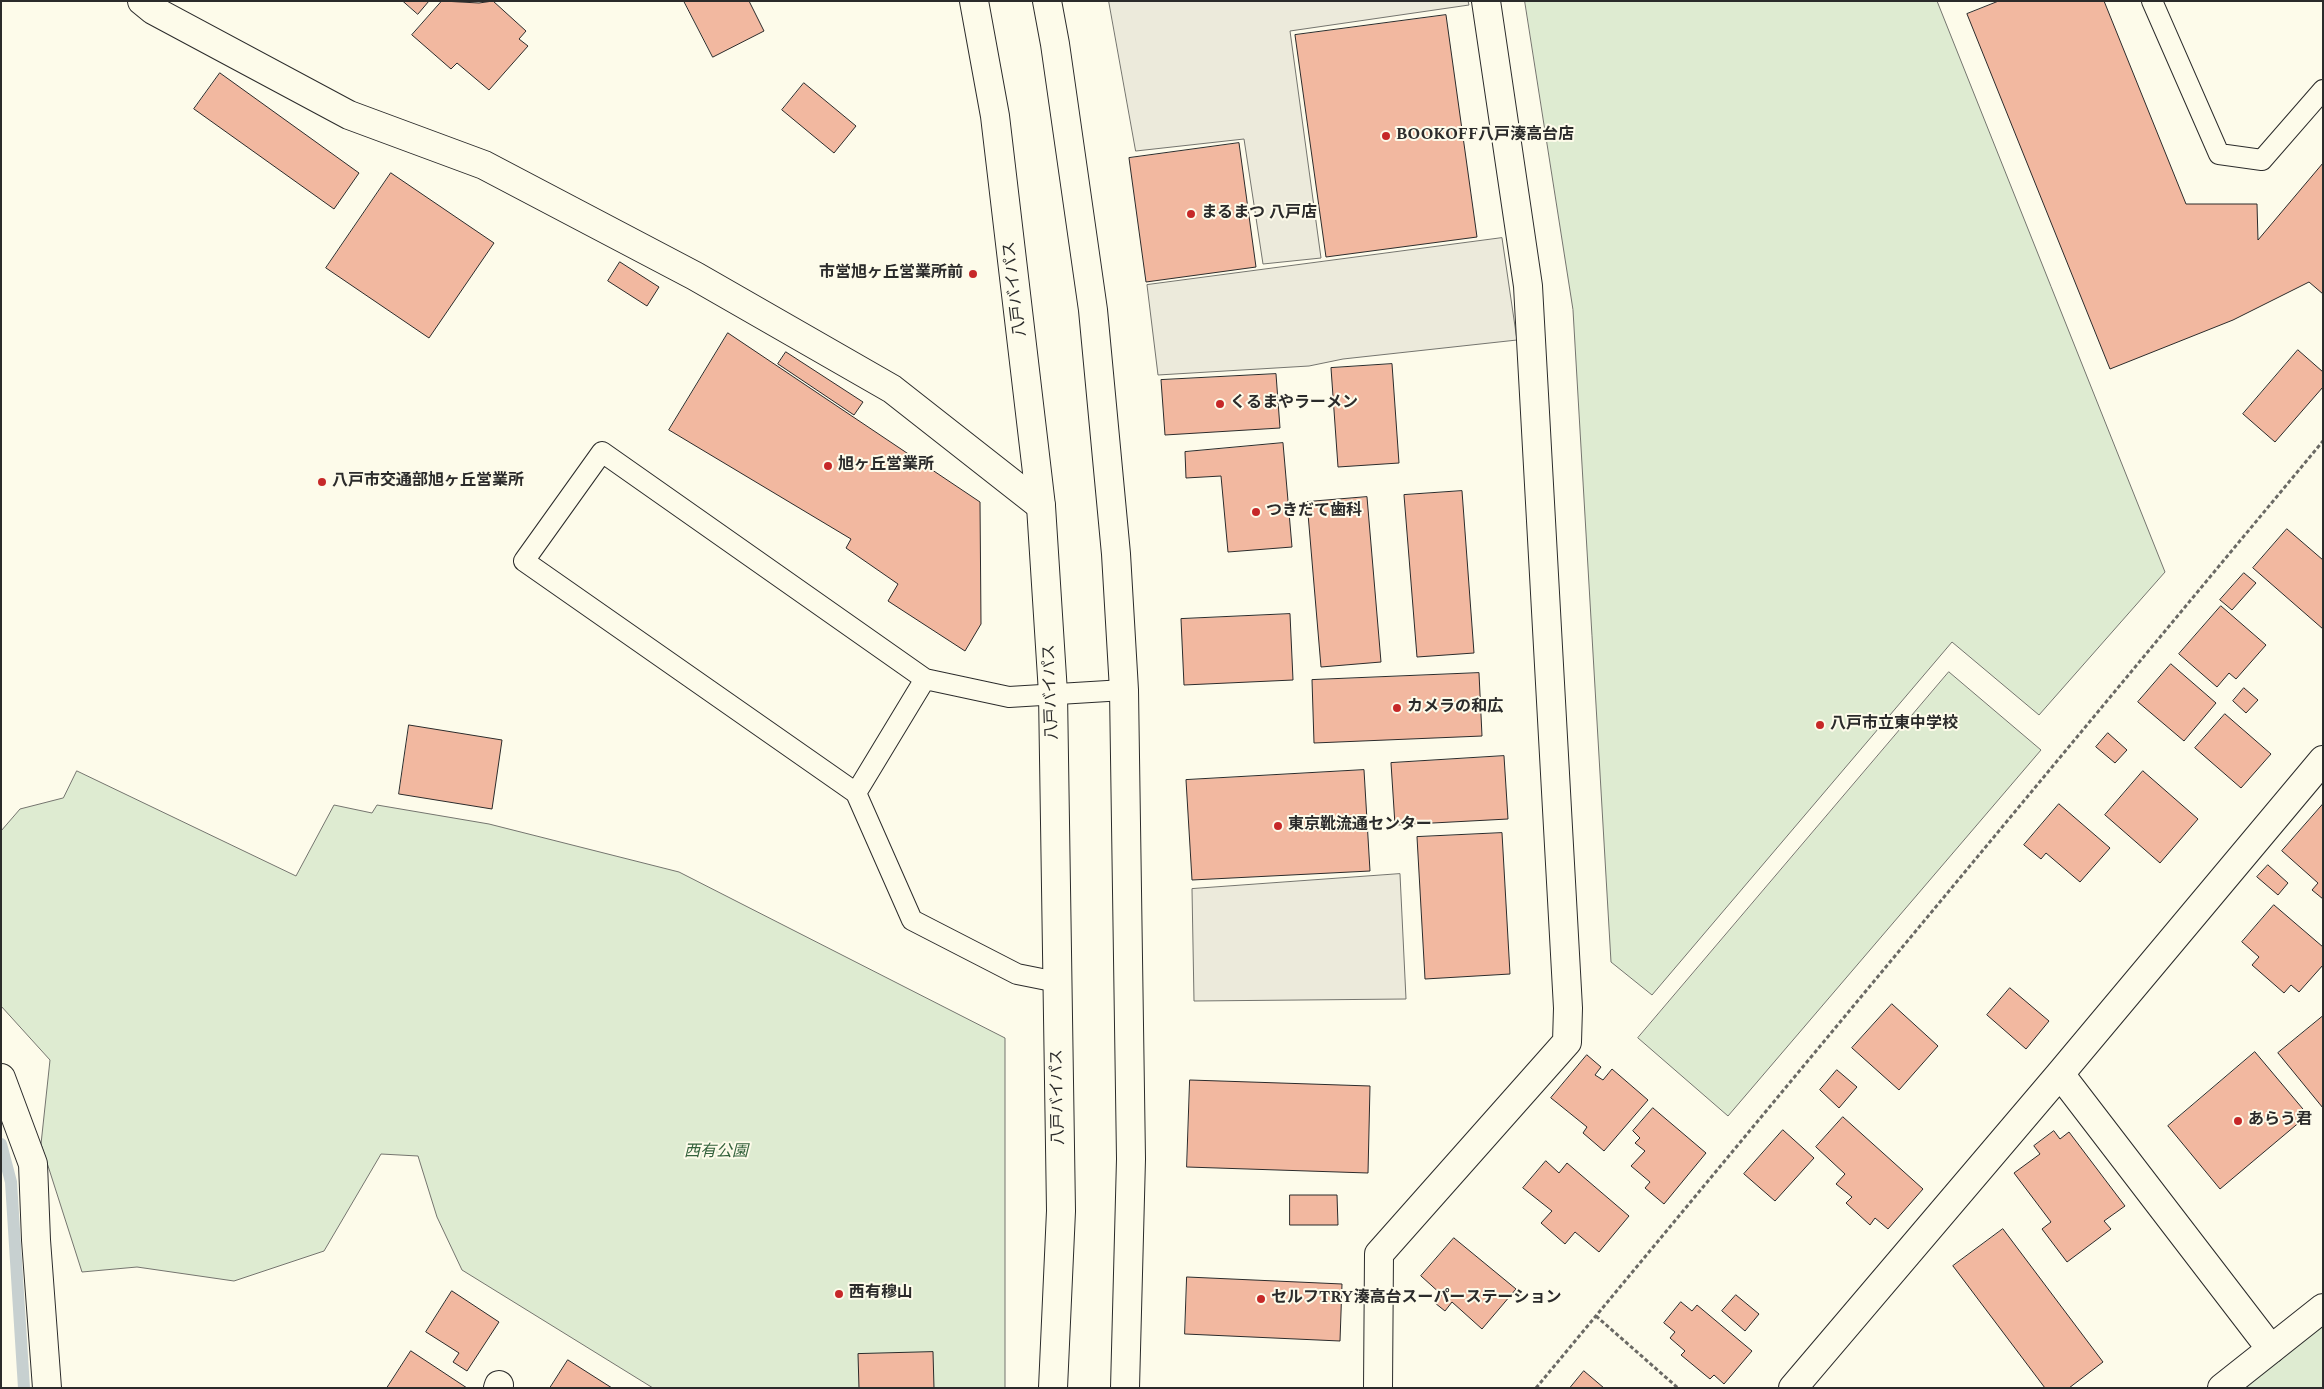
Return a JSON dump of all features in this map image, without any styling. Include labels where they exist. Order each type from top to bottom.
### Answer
[{"type":"main road","points":[[142,1],[153,10],[349,115],[484,165],[695,276],[892,389],[1041,506]]},
{"type":"main road","name":"八戸バイパス","points":[[974,1],[995,116],[1041,506],[1053,693],[1061,1211],[1053,1388]]},
{"type":"main road","points":[[1047,1],[1056,44],[1093,310],[1116,554],[1124,690],[1131,1159],[1125,1388]]},
{"type":"main road","points":[[1378,1388],[1379,1254],[1567,1042],[1568,998],[1528,286],[1486,1]]},
{"type":"main road","points":[[1793,1388],[2060,1074],[2323,760]]},
{"type":"main road","points":[[2060,1074],[2271,1349]]},
{"type":"main road","points":[[1,1078],[33,1164],[36,1240],[47,1388]]},
{"type":"main road","points":[[2222,1388],[2323,1308]]},
{"type":"lane","points":[[2152,1],[2219,154],[2262,160],[2323,90]]},
{"type":"lane","points":[[1057,982],[1017,974],[912,920],[856,793],[524,561],[602,452],[925,679],[1010,697],[1124,690]]},
{"type":"lane","points":[[856,793],[925,679]]},
{"type":"path","points":[[1536,1388],[2323,441]]},
{"type":"path","points":[[1596,1316],[1678,1388]]},
{"type":"green space","points":[[1525,1],[1937,1],[2165,572],[2039,715],[1952,642],[1652,995],[1611,962],[1573,310]]},
{"type":"green space","points":[[1949,672],[2041,750],[1728,1116],[1638,1038]]},
{"type":"green space","name":"西有公園","points":[[77,771],[296,876],[334,805],[372,813],[377,805],[489,824],[679,872],[1005,1038],[1005,1388],[653,1388],[462,1270],[437,1217],[418,1156],[381,1154],[324,1251],[234,1281],[137,1267],[82,1272],[41,1144],[50,1060],[1,1006],[1,831],[20,809],[63,798]]},
{"type":"green space","points":[[2323,1308],[2323,1388],[2222,1388]]},
{"type":"shaded area","points":[[1109,1],[1468,1],[1469,5],[1290,31],[1321,258],[1263,264],[1244,139],[1136,151]]},
{"type":"shaded area","points":[[1502,238],[1517,340],[1343,359],[1309,366],[1158,375],[1147,285]]},
{"type":"shaded area","points":[[1400,874],[1406,999],[1194,1001],[1192,889]]},
{"type":"building","points":[[403,1],[429,1],[418,14]]},
{"type":"building","points":[[442,1],[479,3],[493,1],[526,31],[519,39],[528,46],[489,90],[457,63],[451,69],[412,35]]},
{"type":"building","points":[[684,1],[749,1],[764,31],[713,57]]},
{"type":"building","points":[[1999,1],[2104,1],[2186,204],[2257,204],[2258,240],[2323,163],[2323,294],[2309,282],[2233,320],[2110,369],[1967,14]]},
{"type":"building","name":"BOOKOFF八戸湊高台店","points":[[1446,15],[1477,237],[1326,257],[1295,35]]},
{"type":"building","points":[[220,73],[359,173],[334,209],[194,109]]},
{"type":"building","points":[[804,83],[856,126],[834,153],[782,110]]},
{"type":"building","points":[[1239,143],[1256,267],[1146,282],[1129,158]]},
{"type":"building","points":[[391,173],[494,243],[429,338],[326,268]]},
{"type":"building","points":[[620,262],[659,287],[647,306],[608,281]]},
{"type":"building","name":"旭ヶ丘営業所","points":[[728,333],[980,502],[981,624],[965,651],[888,601],[898,584],[846,548],[851,539],[669,430]]},
{"type":"building","points":[[2298,350],[2323,372],[2323,387],[2275,442],[2243,414]]},
{"type":"building","points":[[786,352],[863,402],[854,415],[778,364]]},
{"type":"building","points":[[1392,364],[1399,463],[1338,467],[1331,368]]},
{"type":"building","name":"くるまやラーメン","points":[[1276,374],[1280,428],[1165,435],[1161,380]]},
{"type":"building","name":"つきだて歯科","points":[[1283,443],[1292,547],[1228,552],[1221,476],[1186,478],[1185,452]]},
{"type":"building","points":[[1462,491],[1474,653],[1417,657],[1404,495]]},
{"type":"building","points":[[1367,497],[1381,662],[1321,667],[1307,502]]},
{"type":"building","points":[[2287,529],[2323,560],[2323,629],[2253,568]]},
{"type":"building","points":[[2244,573],[2256,583],[2232,610],[2220,600]]},
{"type":"building","points":[[2221,606],[2266,645],[2236,679],[2229,673],[2217,687],[2179,654]]},
{"type":"building","points":[[1290,614],[1293,680],[1184,685],[1181,619]]},
{"type":"building","points":[[2171,664],[2216,703],[2184,741],[2138,702]]},
{"type":"building","name":"カメラの和広","points":[[1479,673],[1482,736],[1314,743],[1312,680]]},
{"type":"building","points":[[2244,688],[2258,700],[2246,713],[2233,701]]},
{"type":"building","points":[[2225,714],[2271,754],[2241,788],[2195,748]]},
{"type":"building","points":[[409,725],[502,740],[492,809],[399,794]]},
{"type":"building","points":[[2108,733],[2127,750],[2115,763],[2096,747]]},
{"type":"building","points":[[1504,756],[1508,819],[1395,825],[1391,763]]},
{"type":"building","name":"東京靴流通センター","points":[[1364,770],[1370,871],[1192,880],[1186,780]]},
{"type":"building","points":[[2143,771],[2198,819],[2160,863],[2105,815]]},
{"type":"building","points":[[2059,804],[2110,848],[2080,882],[2046,853],[2041,859],[2024,845]]},
{"type":"building","points":[[2323,804],[2323,899],[2312,890],[2318,883],[2282,851]]},
{"type":"building","points":[[1502,833],[1510,974],[1425,979],[1417,837]]},
{"type":"building","points":[[2268,865],[2288,883],[2278,895],[2257,877]]},
{"type":"building","points":[[2274,905],[2323,947],[2323,965],[2299,992],[2291,985],[2284,993],[2252,965],[2259,957],[2242,942]]},
{"type":"building","points":[[2010,988],[2049,1021],[2026,1049],[1987,1015]]},
{"type":"building","points":[[1892,1004],[1938,1046],[1899,1090],[1852,1048]]},
{"type":"building","points":[[2323,1016],[2323,1108],[2278,1053]]},
{"type":"building","name":"あらう君","points":[[2255,1052],[2308,1115],[2220,1189],[2168,1126]]},
{"type":"building","points":[[1587,1055],[1601,1067],[1595,1075],[1603,1080],[1612,1069],[1648,1100],[1604,1151],[1583,1133],[1587,1127],[1551,1098]]},
{"type":"building","points":[[1837,1070],[1857,1087],[1839,1108],[1820,1090]]},
{"type":"building","points":[[1190,1080],[1370,1086],[1368,1173],[1187,1167]]},
{"type":"building","points":[[1653,1108],[1706,1153],[1664,1204],[1645,1188],[1650,1182],[1631,1166],[1645,1151],[1635,1143],[1640,1138],[1633,1131]]},
{"type":"building","points":[[1843,1117],[1923,1189],[1888,1229],[1875,1218],[1870,1225],[1846,1203],[1852,1197],[1836,1184],[1845,1174],[1816,1147]]},
{"type":"building","points":[[1783,1130],[1814,1158],[1775,1201],[1744,1174]]},
{"type":"building","points":[[2054,1131],[2060,1139],[2069,1132],[2125,1206],[2104,1221],[2111,1229],[2067,1262],[2042,1229],[2051,1222],[2014,1173],[2040,1154],[2034,1146]]},
{"type":"building","points":[[1546,1161],[1559,1173],[1567,1163],[1629,1216],[1599,1252],[1575,1232],[1565,1244],[1541,1223],[1552,1211],[1523,1188]]},
{"type":"building","points":[[1290,1195],[1337,1195],[1338,1225],[1290,1225]]},
{"type":"building","points":[[2003,1229],[2103,1362],[2069,1388],[2045,1388],[1953,1266]]},
{"type":"building","points":[[1454,1238],[1516,1289],[1482,1329],[1452,1302],[1445,1311],[1435,1303],[1442,1295],[1421,1276]]},
{"type":"building","points":[[1187,1277],[1342,1284],[1340,1341],[1185,1334]]},
{"type":"building","points":[[452,1291],[499,1322],[467,1371],[453,1362],[459,1353],[426,1332]]},
{"type":"building","points":[[1736,1295],[1759,1314],[1745,1331],[1722,1311]]},
{"type":"building","points":[[1681,1302],[1692,1311],[1697,1305],[1752,1351],[1724,1384],[1714,1375],[1710,1379],[1681,1355],[1685,1351],[1670,1338],[1675,1332],[1664,1323]]},
{"type":"building","points":[[411,1351],[467,1388],[387,1388]]},
{"type":"building","points":[[933,1352],[934,1388],[859,1388],[858,1354]]},
{"type":"building","points":[[568,1360],[612,1388],[550,1388]]},
{"type":"building","points":[[1584,1371],[1604,1388],[1570,1388]]},
{"type":"waterway","points":[[1,1144],[11,1182],[24,1388]]},
{"type":"place","name":"BOOKOFF八戸湊高台店","points":[[1386,136]]},
{"type":"place","name":"まるまつ 八戸店","points":[[1191,214]]},
{"type":"place","name":"市営旭ヶ丘営業所前","points":[[973,274]]},
{"type":"place","name":"くるまやラーメン","points":[[1220,404]]},
{"type":"place","name":"旭ヶ丘営業所","points":[[828,466]]},
{"type":"place","name":"八戸市交通部旭ヶ丘営業所","points":[[322,482]]},
{"type":"place","name":"つきだて歯科","points":[[1256,512]]},
{"type":"place","name":"カメラの和広","points":[[1397,708]]},
{"type":"place","name":"八戸市立東中学校","points":[[1820,725]]},
{"type":"place","name":"東京靴流通センター","points":[[1278,826]]},
{"type":"place","name":"あらう君","points":[[2238,1121]]},
{"type":"place","name":"西有穆山","points":[[839,1294]]},
{"type":"place","name":"セルフTRY湊高台スーパーステーション","points":[[1261,1299]]}]
